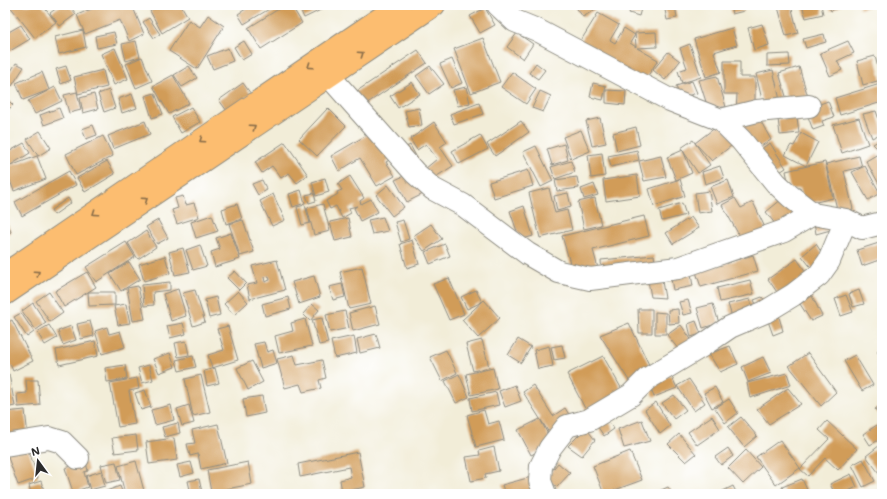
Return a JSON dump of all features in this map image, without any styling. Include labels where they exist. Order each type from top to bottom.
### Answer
[{"type":"highway","points":[[5,274],[400,5]]},
{"type":"highway","points":[[5,294],[434,5]]},
{"type":"street","points":[[498,5],[514,21],[537,30],[670,100],[721,120],[776,183],[813,214],[846,220],[862,228],[882,223]]},
{"type":"street","points":[[329,76],[415,173],[433,189],[462,205],[528,254],[559,272],[590,279],[678,268],[784,231],[813,214]]},
{"type":"street","points":[[721,120],[757,111],[809,106]]},
{"type":"street","points":[[545,494],[540,481],[541,466],[550,448],[567,426],[589,420],[631,396],[646,379],[702,346],[730,327],[765,312],[793,295],[819,275],[829,261],[846,220]]},
{"type":"street","points":[[5,445],[49,438],[62,442],[78,458]]},
{"type":"building","points":[[9,5],[42,5],[56,22],[35,38]]},
{"type":"building","points":[[61,5],[69,5],[76,14],[60,26],[50,13]]},
{"type":"building","points":[[83,5],[93,5],[86,10]]},
{"type":"building","points":[[101,5],[132,5],[144,34],[129,41],[120,20],[85,34],[77,15]]},
{"type":"building","points":[[161,5],[181,5],[188,17],[162,33],[150,11]]},
{"type":"building","points":[[252,5],[276,5],[244,24],[238,14]]},
{"type":"building","points":[[285,5],[291,5],[302,23],[261,49],[248,28]]},
{"type":"building","points":[[298,5],[331,5],[304,18]]},
{"type":"building","points":[[576,5],[602,5],[583,17],[575,6]]},
{"type":"building","points":[[632,5],[642,5],[639,16],[629,13]]},
{"type":"building","points":[[664,5],[675,5],[677,18],[667,20]]},
{"type":"building","points":[[742,5],[744,11],[732,14],[730,6]]},
{"type":"building","points":[[791,5],[798,33],[786,36],[778,7]]},
{"type":"building","points":[[802,5],[821,5],[823,14],[806,18]]},
{"type":"building","points":[[828,5],[842,5],[831,11]]},
{"type":"building","points":[[859,5],[873,5],[860,9]]},
{"type":"building","points":[[485,8],[495,25],[480,33],[470,16]]},
{"type":"building","points":[[598,13],[619,25],[610,40],[615,43],[624,28],[635,35],[630,43],[636,47],[635,33],[656,32],[657,47],[637,48],[658,60],[644,82],[580,42]]},
{"type":"building","points":[[208,15],[224,26],[197,69],[169,51],[189,20],[200,27]]},
{"type":"building","points":[[149,18],[160,34],[154,38],[143,22]]},
{"type":"building","points":[[762,24],[769,45],[754,50],[748,28]]},
{"type":"building","points":[[21,25],[30,39],[10,51],[5,41],[5,34]]},
{"type":"building","points":[[732,28],[737,45],[714,52],[721,72],[706,77],[694,39]]},
{"type":"building","points":[[83,30],[86,47],[59,54],[55,37]]},
{"type":"building","points":[[114,32],[117,44],[97,48],[95,36]]},
{"type":"building","points":[[517,33],[533,44],[523,59],[507,47]]},
{"type":"building","points":[[824,34],[826,42],[806,48],[803,39]]},
{"type":"building","points":[[483,38],[500,82],[471,93],[454,49]]},
{"type":"building","points":[[136,41],[140,57],[126,61],[122,44]]},
{"type":"building","points":[[244,41],[252,54],[242,60],[234,47]]},
{"type":"building","points":[[848,41],[854,53],[837,61],[842,70],[830,76],[820,53]]},
{"type":"building","points":[[690,44],[701,77],[682,83],[678,71],[687,68],[680,48]]},
{"type":"building","points":[[115,48],[128,79],[114,85],[101,54]]},
{"type":"building","points":[[228,48],[233,61],[213,69],[207,56]]},
{"type":"building","points":[[418,50],[427,63],[363,106],[354,93]]},
{"type":"building","points":[[668,52],[680,61],[665,80],[653,70]]},
{"type":"building","points":[[789,54],[790,65],[767,66],[767,55]]},
{"type":"building","points":[[875,56],[881,80],[863,85],[857,61]]},
{"type":"building","points":[[142,57],[152,81],[136,88],[126,64]]},
{"type":"building","points":[[452,59],[462,83],[451,88],[440,64]]},
{"type":"building","points":[[724,61],[740,61],[740,77],[755,77],[755,115],[736,116],[737,94],[724,94]]},
{"type":"building","points":[[16,63],[24,67],[12,86],[5,81]]},
{"type":"building","points":[[536,63],[545,70],[538,79],[529,73]]},
{"type":"building","points":[[66,66],[71,80],[61,84],[56,69]]},
{"type":"building","points":[[189,66],[197,78],[182,87],[174,75]]},
{"type":"building","points":[[430,66],[444,84],[429,94],[416,76]]},
{"type":"building","points":[[799,67],[811,107],[791,113],[779,73]]},
{"type":"building","points":[[103,70],[107,87],[78,94],[74,77]]},
{"type":"building","points":[[773,70],[783,113],[766,117],[756,74]]},
{"type":"building","points":[[42,72],[49,90],[23,100],[16,83]]},
{"type":"building","points":[[512,72],[536,89],[526,104],[501,87]]},
{"type":"building","points":[[173,75],[189,103],[169,114],[153,86]]},
{"type":"building","points":[[717,76],[726,107],[708,108],[699,80]]},
{"type":"building","points":[[692,81],[697,93],[680,98],[676,86]]},
{"type":"building","points":[[412,82],[420,94],[398,108],[390,96]]},
{"type":"building","points":[[243,83],[251,94],[227,111],[219,100]]},
{"type":"building","points":[[593,83],[606,86],[603,100],[590,97]]},
{"type":"building","points":[[880,84],[882,102],[840,115],[835,98]]},
{"type":"building","points":[[55,87],[62,101],[35,114],[28,101]]},
{"type":"building","points":[[466,87],[470,103],[458,106],[453,90]]},
{"type":"building","points":[[109,90],[115,108],[104,112],[98,94]]},
{"type":"building","points":[[606,90],[626,91],[625,105],[606,103]]},
{"type":"building","points":[[540,91],[551,96],[543,112],[532,108]]},
{"type":"building","points":[[77,92],[81,110],[69,113],[64,95]]},
{"type":"building","points":[[155,93],[163,114],[152,118],[145,96]]},
{"type":"building","points":[[94,94],[98,109],[83,113],[80,98]]},
{"type":"building","points":[[132,94],[137,108],[122,113],[118,99]]},
{"type":"building","points":[[5,97],[13,105],[5,113]]},
{"type":"building","points":[[828,101],[834,117],[822,121],[824,126],[813,130],[807,114],[817,105]]},
{"type":"building","points":[[479,103],[483,114],[454,124],[450,114]]},
{"type":"building","points":[[191,107],[200,122],[181,133],[172,117]]},
{"type":"building","points":[[59,108],[63,118],[44,125],[40,115]]},
{"type":"building","points":[[328,108],[346,126],[317,156],[299,139]]},
{"type":"building","points":[[419,108],[422,125],[409,127],[405,111]]},
{"type":"building","points":[[876,111],[882,128],[882,133],[872,138],[863,114]]},
{"type":"building","points":[[758,116],[771,140],[756,149],[742,124]]},
{"type":"building","points":[[797,117],[799,133],[780,135],[778,119]]},
{"type":"building","points":[[600,118],[606,143],[592,146],[586,121]]},
{"type":"building","points":[[859,118],[868,144],[842,153],[833,125]]},
{"type":"building","points":[[145,121],[150,134],[113,149],[108,136]]},
{"type":"building","points":[[521,121],[529,132],[495,156],[487,144]]},
{"type":"building","points":[[434,122],[447,142],[440,147],[453,166],[429,181],[420,173],[437,159],[426,144],[417,150],[410,139]]},
{"type":"building","points":[[720,124],[736,142],[712,161],[695,143]]},
{"type":"building","points":[[93,125],[97,135],[86,139],[82,129]]},
{"type":"building","points":[[384,125],[399,151],[410,145],[422,167],[423,194],[407,202],[395,180],[406,175],[396,156],[386,162],[395,176],[377,186],[360,158],[339,171],[331,156]]},
{"type":"building","points":[[636,127],[640,145],[617,151],[613,133]]},
{"type":"building","points":[[581,130],[590,151],[571,159],[563,137]]},
{"type":"building","points":[[40,131],[51,148],[38,156],[27,139]]},
{"type":"building","points":[[801,133],[818,142],[806,166],[785,155],[791,145],[794,146]]},
{"type":"building","points":[[480,135],[488,149],[459,164],[452,151]]},
{"type":"building","points":[[103,136],[113,156],[76,175],[66,154]]},
{"type":"building","points":[[882,139],[882,148],[879,150],[873,144]]},
{"type":"building","points":[[693,140],[710,165],[698,173],[681,148]]},
{"type":"building","points":[[285,142],[308,175],[297,183],[289,173],[281,178],[272,166],[262,173],[255,162]]},
{"type":"building","points":[[24,143],[30,153],[9,166],[5,159],[5,154]]},
{"type":"building","points":[[770,143],[786,168],[775,175],[759,150]]},
{"type":"building","points":[[564,144],[568,160],[552,165],[547,149]]},
{"type":"building","points":[[536,146],[553,181],[541,187],[523,152]]},
{"type":"building","points":[[637,150],[639,160],[611,167],[608,156]]},
{"type":"building","points":[[683,150],[692,173],[676,180],[667,157]]},
{"type":"building","points":[[602,153],[605,176],[591,178],[588,155]]},
{"type":"building","points":[[878,154],[882,163],[882,189],[866,161]]},
{"type":"building","points":[[37,156],[46,179],[14,191],[5,168]]},
{"type":"building","points":[[661,156],[666,177],[644,181],[639,161]]},
{"type":"building","points":[[859,156],[862,167],[844,171],[853,209],[838,213],[826,164]]},
{"type":"building","points":[[107,161],[115,174],[85,192],[77,178]]},
{"type":"building","points":[[571,161],[575,172],[555,179],[551,167]]},
{"type":"building","points":[[825,162],[833,198],[804,205],[800,188],[790,190],[786,171]]},
{"type":"building","points":[[720,166],[724,178],[705,184],[702,172]]},
{"type":"building","points":[[865,166],[880,193],[868,200],[852,172]]},
{"type":"building","points":[[528,170],[533,186],[494,198],[489,182]]},
{"type":"building","points":[[69,171],[76,185],[22,216],[15,202]]},
{"type":"building","points":[[637,175],[640,196],[606,201],[603,180]]},
{"type":"building","points":[[350,176],[364,198],[360,201],[361,204],[371,199],[378,212],[360,221],[354,208],[357,206],[349,208],[351,213],[342,218],[336,206],[330,209],[326,201],[342,190],[338,184]]},
{"type":"building","points":[[577,177],[579,188],[557,191],[555,180]]},
{"type":"building","points":[[325,178],[329,192],[316,196],[312,182]]},
{"type":"building","points":[[5,179],[9,189],[5,190]]},
{"type":"building","points":[[680,179],[685,196],[654,206],[649,189]]},
{"type":"building","points":[[262,180],[267,190],[258,195],[252,184]]},
{"type":"building","points":[[728,180],[734,197],[717,204],[710,187]]},
{"type":"building","points":[[594,184],[598,195],[584,199],[581,189]]},
{"type":"building","points":[[388,185],[404,207],[392,216],[376,195]]},
{"type":"building","points":[[549,188],[555,213],[567,210],[572,230],[540,238],[529,193]]},
{"type":"building","points":[[301,190],[305,203],[293,207],[289,194]]},
{"type":"building","points":[[709,191],[712,211],[698,213],[695,193]]},
{"type":"building","points":[[314,193],[316,201],[309,203],[306,195]]},
{"type":"building","points":[[568,193],[571,207],[557,211],[554,196]]},
{"type":"building","points":[[273,194],[285,220],[272,226],[260,201]]},
{"type":"building","points":[[183,196],[186,205],[194,203],[199,217],[177,224],[172,210],[178,208],[175,198]]},
{"type":"building","points":[[68,198],[71,203],[54,215],[51,210]]},
{"type":"building","points":[[595,198],[601,225],[584,229],[578,202]]},
{"type":"building","points":[[735,198],[741,208],[753,202],[768,234],[744,244],[722,205]]},
{"type":"building","points":[[782,199],[795,215],[779,229],[766,212]]},
{"type":"building","points":[[682,203],[686,215],[662,221],[659,210]]},
{"type":"building","points":[[237,204],[242,219],[226,224],[222,209]]},
{"type":"building","points":[[323,204],[330,231],[314,235],[307,208]]},
{"type":"building","points":[[305,205],[310,223],[302,225],[297,207]]},
{"type":"building","points":[[524,206],[533,236],[520,240],[510,211]]},
{"type":"building","points":[[212,215],[218,231],[196,238],[191,222]]},
{"type":"building","points":[[644,216],[649,236],[593,250],[599,272],[571,266],[562,236]]},
{"type":"building","points":[[383,217],[388,231],[372,234],[368,220]]},
{"type":"building","points":[[691,217],[699,228],[673,244],[666,233]]},
{"type":"building","points":[[5,218],[11,232],[5,235]]},
{"type":"building","points":[[348,218],[352,237],[335,241],[330,222]]},
{"type":"building","points":[[158,220],[168,238],[157,244],[146,227]]},
{"type":"building","points":[[243,220],[254,252],[240,256],[229,224]]},
{"type":"building","points":[[403,220],[409,239],[401,242],[395,222]]},
{"type":"building","points":[[814,222],[834,229],[816,234]]},
{"type":"building","points":[[431,224],[442,239],[424,251],[413,236]]},
{"type":"building","points":[[146,231],[156,247],[138,259],[128,243]]},
{"type":"building","points":[[231,233],[240,259],[215,267],[211,252],[220,249],[216,238]]},
{"type":"building","points":[[412,240],[419,264],[407,268],[400,244]]},
{"type":"building","points":[[126,242],[135,257],[96,282],[86,267]]},
{"type":"building","points":[[882,242],[882,259],[862,266],[857,250]]},
{"type":"building","points":[[445,244],[450,256],[430,264],[425,252]]},
{"type":"building","points":[[816,244],[826,259],[813,270],[802,256]]},
{"type":"building","points":[[200,245],[207,266],[193,270],[186,250]]},
{"type":"building","points":[[183,248],[190,272],[175,275],[169,252]]},
{"type":"building","points":[[654,255],[656,269],[602,274],[601,260]]},
{"type":"building","points":[[753,255],[758,271],[701,287],[696,272]]},
{"type":"building","points":[[165,256],[170,273],[144,281],[139,264]]},
{"type":"building","points":[[797,259],[810,278],[781,298],[768,279]]},
{"type":"building","points":[[277,260],[285,290],[250,299],[247,285],[257,283],[252,266]],"holes":[[[269,276],[270,280],[265,282],[264,277]]]},
{"type":"building","points":[[129,262],[140,279],[121,291],[110,274]]},
{"type":"building","points":[[362,267],[371,304],[349,309],[340,272]]},
{"type":"building","points":[[690,269],[693,286],[673,290],[670,273]]},
{"type":"building","points":[[235,271],[246,283],[239,290],[227,278]]},
{"type":"building","points":[[87,272],[96,287],[64,307],[55,291]]},
{"type":"building","points":[[647,275],[661,276],[665,298],[651,297]]},
{"type":"building","points":[[314,276],[320,297],[299,304],[292,282]]},
{"type":"building","points":[[449,278],[464,314],[449,320],[433,284]]},
{"type":"building","points":[[750,280],[754,294],[720,302],[717,288]]},
{"type":"building","points":[[170,282],[170,290],[153,292],[154,305],[144,306],[142,285]]},
{"type":"building","points":[[342,284],[345,297],[333,300],[329,287]]},
{"type":"building","points":[[138,286],[145,319],[133,321],[127,288]]},
{"type":"building","points":[[178,289],[186,316],[171,321],[163,294]]},
{"type":"building","points":[[195,290],[205,322],[193,326],[183,293]]},
{"type":"building","points":[[476,290],[482,302],[467,309],[461,297]]},
{"type":"building","points":[[859,290],[864,304],[853,307],[849,294]]},
{"type":"building","points":[[238,291],[248,302],[234,315],[224,304]]},
{"type":"building","points":[[49,292],[63,313],[50,322],[36,301]]},
{"type":"building","points":[[88,292],[115,292],[115,305],[89,306]]},
{"type":"building","points":[[846,295],[853,312],[841,316],[835,299]]},
{"type":"building","points":[[812,296],[822,316],[811,321],[800,304]]},
{"type":"building","points":[[216,297],[220,315],[209,318],[205,300]]},
{"type":"building","points":[[288,297],[291,309],[265,316],[262,304]]},
{"type":"building","points":[[762,297],[770,307],[759,310],[754,300]]},
{"type":"building","points":[[750,299],[754,313],[733,320],[728,304]]},
{"type":"building","points":[[484,300],[500,318],[478,338],[462,320]]},
{"type":"building","points":[[688,300],[692,313],[683,315],[679,302]]},
{"type":"building","points":[[33,303],[46,323],[36,330],[22,311]]},
{"type":"building","points":[[126,304],[130,323],[118,325],[114,306]]},
{"type":"building","points":[[312,304],[319,310],[310,321],[303,314]]},
{"type":"building","points":[[713,304],[719,323],[703,328],[697,308]]},
{"type":"building","points":[[375,306],[380,324],[353,331],[349,313]]},
{"type":"building","points":[[638,309],[652,309],[652,333],[639,333]]},
{"type":"building","points":[[678,309],[679,323],[669,324],[668,310]]},
{"type":"building","points":[[345,311],[349,328],[330,332],[326,315]]},
{"type":"building","points":[[655,312],[666,313],[666,334],[655,334]]},
{"type":"building","points":[[21,313],[34,332],[27,337],[14,317]]},
{"type":"building","points":[[779,317],[783,331],[773,335],[768,321]]},
{"type":"building","points":[[322,318],[328,343],[319,345],[312,320]]},
{"type":"building","points":[[305,319],[312,346],[279,353],[275,336],[293,331],[291,323]]},
{"type":"building","points":[[12,320],[33,361],[13,371],[10,364],[5,366],[5,324]]},
{"type":"building","points":[[90,321],[94,336],[81,339],[77,324]]},
{"type":"building","points":[[696,321],[701,334],[691,337],[688,324]]},
{"type":"building","points":[[183,323],[186,334],[170,338],[167,326]]},
{"type":"building","points":[[629,323],[652,371],[630,382],[600,335]]},
{"type":"building","points":[[49,325],[57,338],[45,345],[37,332]]},
{"type":"building","points":[[681,325],[695,345],[683,355],[667,335]]},
{"type":"building","points":[[71,326],[76,340],[63,345],[58,331]]},
{"type":"building","points":[[228,326],[238,360],[212,368],[208,355],[224,350],[217,329]]},
{"type":"building","points":[[107,327],[109,334],[120,331],[125,347],[102,354],[95,331]]},
{"type":"building","points":[[376,334],[380,348],[360,353],[357,339]]},
{"type":"building","points":[[354,336],[357,353],[335,358],[331,341]]},
{"type":"building","points":[[518,339],[531,347],[521,363],[508,355]]},
{"type":"building","points":[[482,340],[489,367],[473,371],[466,344]]},
{"type":"building","points":[[95,341],[98,356],[59,365],[56,350]]},
{"type":"building","points":[[186,341],[189,355],[178,357],[175,343]]},
{"type":"building","points":[[264,342],[267,352],[273,350],[277,363],[261,368],[254,344]]},
{"type":"building","points":[[562,345],[565,358],[554,360],[551,347]]},
{"type":"building","points":[[549,346],[553,366],[538,369],[534,350]]},
{"type":"building","points":[[730,346],[738,364],[720,372],[709,354]]},
{"type":"building","points":[[882,347],[882,357],[877,352]]},
{"type":"building","points":[[446,350],[457,373],[442,381],[430,357]]},
{"type":"building","points":[[170,353],[175,367],[159,373],[153,359]]},
{"type":"building","points":[[808,353],[836,392],[821,406],[789,366]]},
{"type":"building","points":[[294,355],[297,365],[322,360],[326,378],[319,380],[321,388],[303,392],[300,384],[285,388],[277,359]]},
{"type":"building","points":[[855,355],[873,385],[862,391],[844,361]]},
{"type":"building","points":[[193,356],[196,367],[179,371],[176,360]]},
{"type":"building","points":[[603,356],[624,393],[588,414],[567,374]]},
{"type":"building","points":[[763,357],[771,373],[748,382],[742,367]]},
{"type":"building","points":[[252,361],[263,382],[248,390],[237,368]]},
{"type":"building","points":[[125,365],[127,379],[107,382],[105,368]]},
{"type":"building","points":[[149,365],[153,380],[142,383],[138,368]]},
{"type":"building","points":[[215,368],[219,383],[207,386],[204,371]]},
{"type":"building","points":[[493,368],[498,389],[471,395],[466,374]]},
{"type":"building","points":[[787,373],[791,385],[750,398],[747,383]]},
{"type":"building","points":[[9,374],[15,406],[5,408],[5,375]]},
{"type":"building","points":[[459,374],[469,397],[456,403],[445,381]]},
{"type":"building","points":[[201,375],[210,412],[193,416],[185,379]]},
{"type":"building","points":[[671,375],[677,388],[654,397],[649,385]]},
{"type":"building","points":[[137,378],[139,389],[129,391],[135,424],[118,427],[110,383]]},
{"type":"building","points":[[689,379],[705,403],[694,411],[677,386]]},
{"type":"building","points":[[26,380],[38,380],[40,405],[18,407],[17,394],[27,393]]},
{"type":"building","points":[[515,385],[521,401],[505,407],[499,391]]},
{"type":"building","points":[[533,385],[553,416],[565,408],[573,421],[551,436],[523,392]]},
{"type":"building","points":[[715,387],[723,402],[712,408],[704,393]]},
{"type":"building","points":[[788,388],[801,404],[769,424],[757,409]]},
{"type":"building","points":[[145,390],[151,407],[141,410],[135,393]]},
{"type":"building","points":[[496,392],[499,405],[472,411],[470,398]]},
{"type":"building","points":[[674,395],[686,410],[674,419],[662,403]]},
{"type":"building","points":[[262,396],[265,413],[246,417],[243,399]]},
{"type":"building","points":[[729,399],[738,413],[725,423],[715,408]]},
{"type":"building","points":[[656,402],[670,426],[660,434],[645,410]]},
{"type":"building","points":[[171,405],[174,420],[155,425],[151,410]]},
{"type":"building","points":[[189,405],[194,423],[182,426],[177,409]]},
{"type":"building","points":[[882,405],[882,419],[875,409]]},
{"type":"building","points":[[25,410],[28,436],[5,438],[5,412]]},
{"type":"building","points":[[484,410],[488,424],[499,421],[504,440],[476,447],[467,415]]},
{"type":"building","points":[[605,416],[614,429],[604,436],[595,423]]},
{"type":"building","points":[[712,416],[720,429],[697,445],[688,432]]},
{"type":"building","points":[[741,417],[757,436],[744,447],[728,427]]},
{"type":"building","points":[[540,419],[553,444],[531,455],[518,430]]},
{"type":"building","points":[[642,420],[650,441],[624,448],[618,429]]},
{"type":"building","points":[[827,421],[857,449],[838,470],[825,458],[808,476],[800,469],[829,439],[819,430]]},
{"type":"building","points":[[178,423],[180,433],[165,437],[162,427]]},
{"type":"building","points":[[880,423],[882,426],[882,438],[870,445],[863,434]]},
{"type":"building","points":[[218,424],[227,463],[201,469],[198,454],[190,456],[187,444],[195,443],[192,430]]},
{"type":"building","points":[[586,428],[595,440],[582,456],[568,446]]},
{"type":"building","points":[[679,434],[696,454],[686,462],[668,444]]},
{"type":"building","points":[[136,435],[138,450],[115,453],[112,438]]},
{"type":"building","points":[[174,438],[177,460],[149,464],[146,442]]},
{"type":"building","points":[[780,440],[800,468],[776,485],[756,457]]},
{"type":"building","points":[[27,445],[38,478],[18,485],[6,452]]},
{"type":"building","points":[[880,445],[882,447],[882,477],[866,456]]},
{"type":"building","points":[[494,447],[499,471],[485,474],[486,478],[471,481],[466,457],[480,455],[479,451]]},
{"type":"building","points":[[728,448],[733,456],[721,465],[715,457]]},
{"type":"building","points":[[746,450],[761,467],[743,484],[728,468]]},
{"type":"building","points":[[630,451],[642,480],[604,494],[593,466]]},
{"type":"building","points":[[358,452],[365,487],[342,492],[340,480],[351,477],[349,467],[300,477],[298,464]]},
{"type":"building","points":[[863,459],[875,481],[863,487],[852,465]]},
{"type":"building","points":[[136,461],[144,491],[125,494],[118,466]]},
{"type":"building","points":[[86,462],[88,471],[84,472],[88,487],[73,492],[65,468]]},
{"type":"building","points":[[116,462],[120,480],[106,483],[101,465]]},
{"type":"building","points":[[191,462],[194,473],[180,477],[177,465]]},
{"type":"building","points":[[248,462],[252,484],[211,492],[207,470]]},
{"type":"building","points":[[558,463],[570,473],[557,487],[546,478]]},
{"type":"building","points":[[101,471],[105,486],[90,490],[86,476]]},
{"type":"building","points":[[851,474],[857,487],[842,494],[835,494],[830,484]]},
{"type":"building","points":[[531,477],[535,493],[505,494],[502,485]]},
{"type":"building","points":[[199,479],[202,492],[191,494],[188,481]]},
{"type":"building","points":[[802,479],[809,494],[784,494],[782,487]]},
{"type":"building","points":[[41,481],[45,494],[31,494],[29,485]]},
{"type":"building","points":[[120,486],[123,494],[98,494]]},
{"type":"building","points":[[733,486],[737,494],[717,494]]},
{"type":"building","points":[[668,487],[673,494],[660,494],[659,491]]},
{"type":"building","points":[[174,491],[175,494],[164,494]]}]
